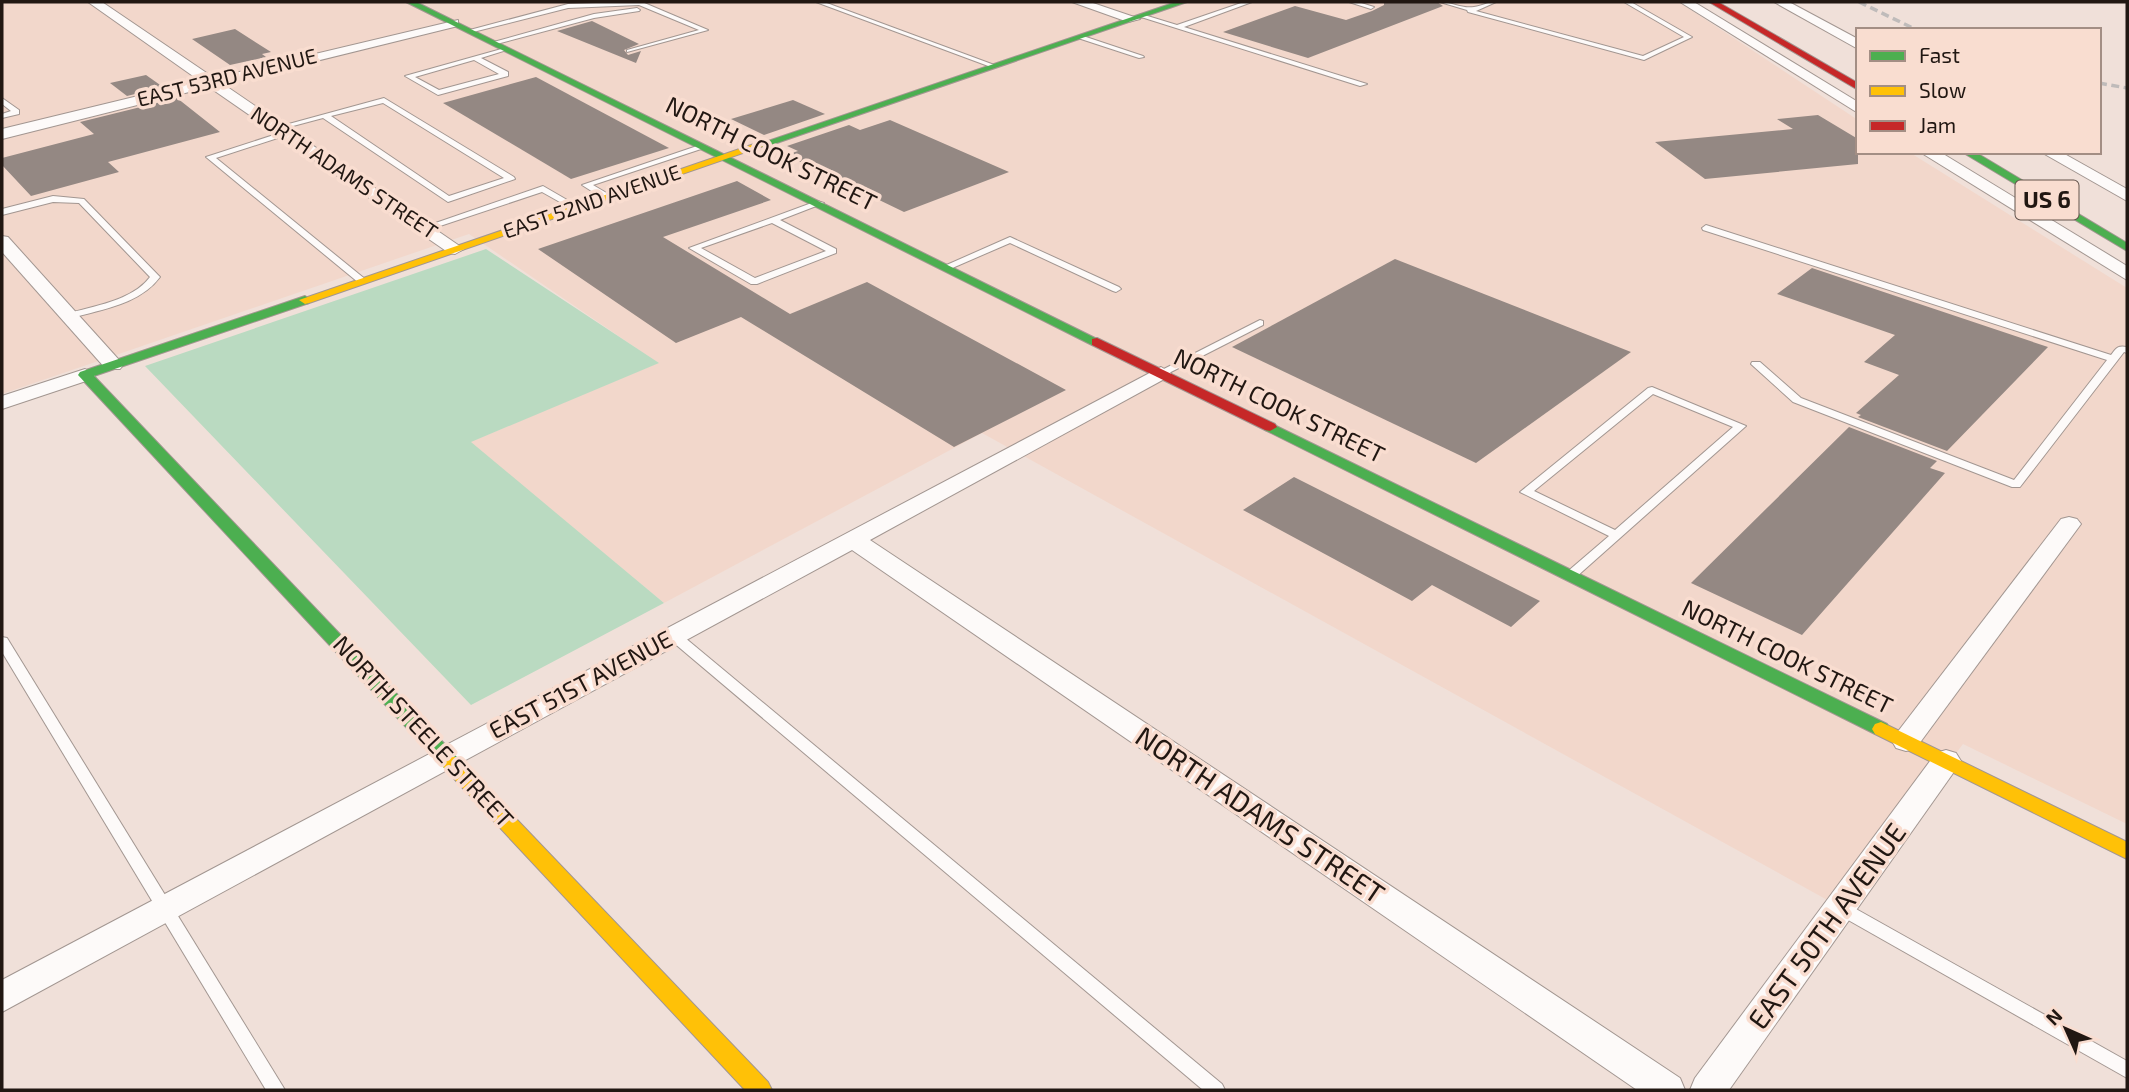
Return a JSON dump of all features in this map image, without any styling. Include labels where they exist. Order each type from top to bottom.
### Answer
[{"type":"main road","name":"NORTH COOK STREET","points":[[410,2],[2127,851]]},
{"type":"main road","name":"EAST 52ND AVENUE","points":[[85,375],[1183,2]]},
{"type":"main road","points":[[1713,2],[1856,86]]},
{"type":"main road","points":[[1740,2],[1856,71]]},
{"type":"main road","name":"US 6","points":[[1970,154],[2127,248]]},
{"type":"main road","name":"US 6","points":[[1998,154],[2127,230]]},
{"type":"main road","name":"NORTH STEELE STREET","points":[[85,375],[760,1090]]},
{"type":"street","name":"NORTH ADAMS STREET","points":[[94,2],[456,249]]},
{"type":"street","points":[[1079,2],[1137,17]]},
{"type":"street","points":[[1686,2],[1856,107]]},
{"type":"street","points":[[1780,2],[1856,44]]},
{"type":"street","name":"EAST 53RD AVENUE","points":[[2,134],[453,23]]},
{"type":"street","points":[[1931,154],[2127,274]]},
{"type":"street","points":[[2053,154],[2127,196]]},
{"type":"street","points":[[2,242],[113,365]]},
{"type":"street","name":"EAST 51ST AVENUE","points":[[2,996],[1161,373]]},
{"type":"street","name":"EAST 52ND AVENUE","points":[[2,403],[85,375]]},
{"type":"street","points":[[1906,741],[2069,524]]},
{"type":"street","name":"NORTH ADAMS STREET","points":[[852,539],[1668,1090]]},
{"type":"street","name":"EAST 50TH AVENUE","points":[[1708,1090],[1946,761]]},
{"type":"lane","points":[[824,2],[993,66]]},
{"type":"lane","points":[[1177,27],[1249,2]]},
{"type":"lane","points":[[1352,2],[1371,7]]},
{"type":"lane","points":[[1443,2],[1473,10],[1493,2]]},
{"type":"lane","points":[[1473,10],[1470,11],[1644,58],[1689,37],[1627,2]]},
{"type":"lane","points":[[469,31],[564,4],[640,3],[705,30],[629,51]]},
{"type":"lane","points":[[475,58],[505,74],[438,93],[409,76],[475,58],[500,46],[594,16],[651,8]]},
{"type":"lane","points":[[1137,17],[1363,85]]},
{"type":"lane","points":[[1080,37],[1141,57]]},
{"type":"lane","points":[[2,100],[16,112],[2,116]]},
{"type":"lane","points":[[210,157],[325,116],[384,100],[510,179],[448,198],[325,116]]},
{"type":"lane","points":[[607,197],[586,185],[704,147]]},
{"type":"lane","points":[[210,157],[362,281]]},
{"type":"lane","points":[[425,228],[543,189],[577,208]]},
{"type":"lane","points":[[2,212],[53,199],[80,201],[155,277],[152,284],[127,298],[69,316]]},
{"type":"lane","points":[[773,220],[832,251],[754,282],[694,248],[820,203]]},
{"type":"lane","points":[[1706,229],[2113,359]]},
{"type":"lane","points":[[947,267],[1010,240],[1116,289]]},
{"type":"lane","points":[[1161,373],[1260,323]]},
{"type":"lane","points":[[1756,364],[1797,400],[2016,485],[2121,349],[2127,350]]},
{"type":"lane","points":[[1571,575],[1618,536],[1741,426],[1652,390],[1526,492],[1618,536]]},
{"type":"lane","points":[[673,635],[1216,1090]]},
{"type":"lane","points":[[2,641],[276,1090]]},
{"type":"lane","points":[[1840,907],[2127,1070]]},
{"type":"shaded area","points":[[2,2],[1679,2],[1856,119],[1856,154],[1912,154],[2127,288],[2127,824],[1963,744],[1840,907],[982,433],[664,603],[470,442],[658,363],[469,234],[2,394]]},
{"type":"green space","points":[[486,249],[659,363],[471,442],[664,603],[471,705],[145,366]]},
{"type":"building","points":[[1384,2],[1437,2],[1443,6],[1308,58],[1223,32],[1295,6],[1346,20],[1372,11],[1384,5]]},
{"type":"building","points":[[592,21],[639,44],[624,50],[628,55],[641,51],[636,63],[557,31]]},
{"type":"building","points":[[235,29],[271,52],[262,54],[266,57],[230,65],[192,39]]},
{"type":"building","points":[[146,75],[163,87],[127,96],[110,83]]},
{"type":"building","points":[[536,77],[669,148],[571,179],[443,103]]},
{"type":"building","points":[[177,98],[220,132],[108,162],[119,172],[31,196],[2,165],[2,158],[94,134],[80,122]]},
{"type":"building","points":[[793,100],[825,114],[764,135],[731,119]]},
{"type":"building","points":[[1818,115],[1856,138],[1858,164],[1705,179],[1655,142],[1793,129],[1777,119]]},
{"type":"building","points":[[890,120],[1009,172],[904,212],[786,155],[798,151],[787,146],[849,125],[860,130]]},
{"type":"building","points":[[737,181],[771,200],[663,237],[790,314],[867,282],[1066,390],[954,447],[741,317],[676,343],[538,249]]},
{"type":"building","points":[[1395,259],[1631,352],[1476,463],[1232,347]]},
{"type":"building","points":[[1812,268],[2048,347],[1947,451],[1858,417],[1861,415],[1856,413],[1899,375],[1864,362],[1895,335],[1777,294]]},
{"type":"building","points":[[1849,427],[1937,461],[1930,468],[1945,473],[1802,635],[1691,583]]},
{"type":"building","points":[[1294,477],[1540,601],[1511,627],[1432,585],[1412,601],[1243,510]]},
{"type":"railway","points":[[1859,2],[1913,28]]},
{"type":"railway","points":[[2101,83],[2127,88]]},
{"type":"traffic: fast","points":[[410,2],[1097,342]]},
{"type":"traffic: fast","points":[[761,145],[1183,2]]},
{"type":"traffic: fast","points":[[1970,154],[2127,248]]},
{"type":"traffic: fast","points":[[305,300],[85,375],[451,763]]},
{"type":"traffic: fast","points":[[1270,427],[1881,729]]},
{"type":"traffic: slow","points":[[305,300],[761,145]]},
{"type":"traffic: slow","points":[[1881,729],[2127,851]]},
{"type":"traffic: slow","points":[[451,763],[760,1090]]},
{"type":"traffic: jam","points":[[1713,2],[1856,86]]},
{"type":"traffic: jam","points":[[1097,342],[1270,427]]}]
